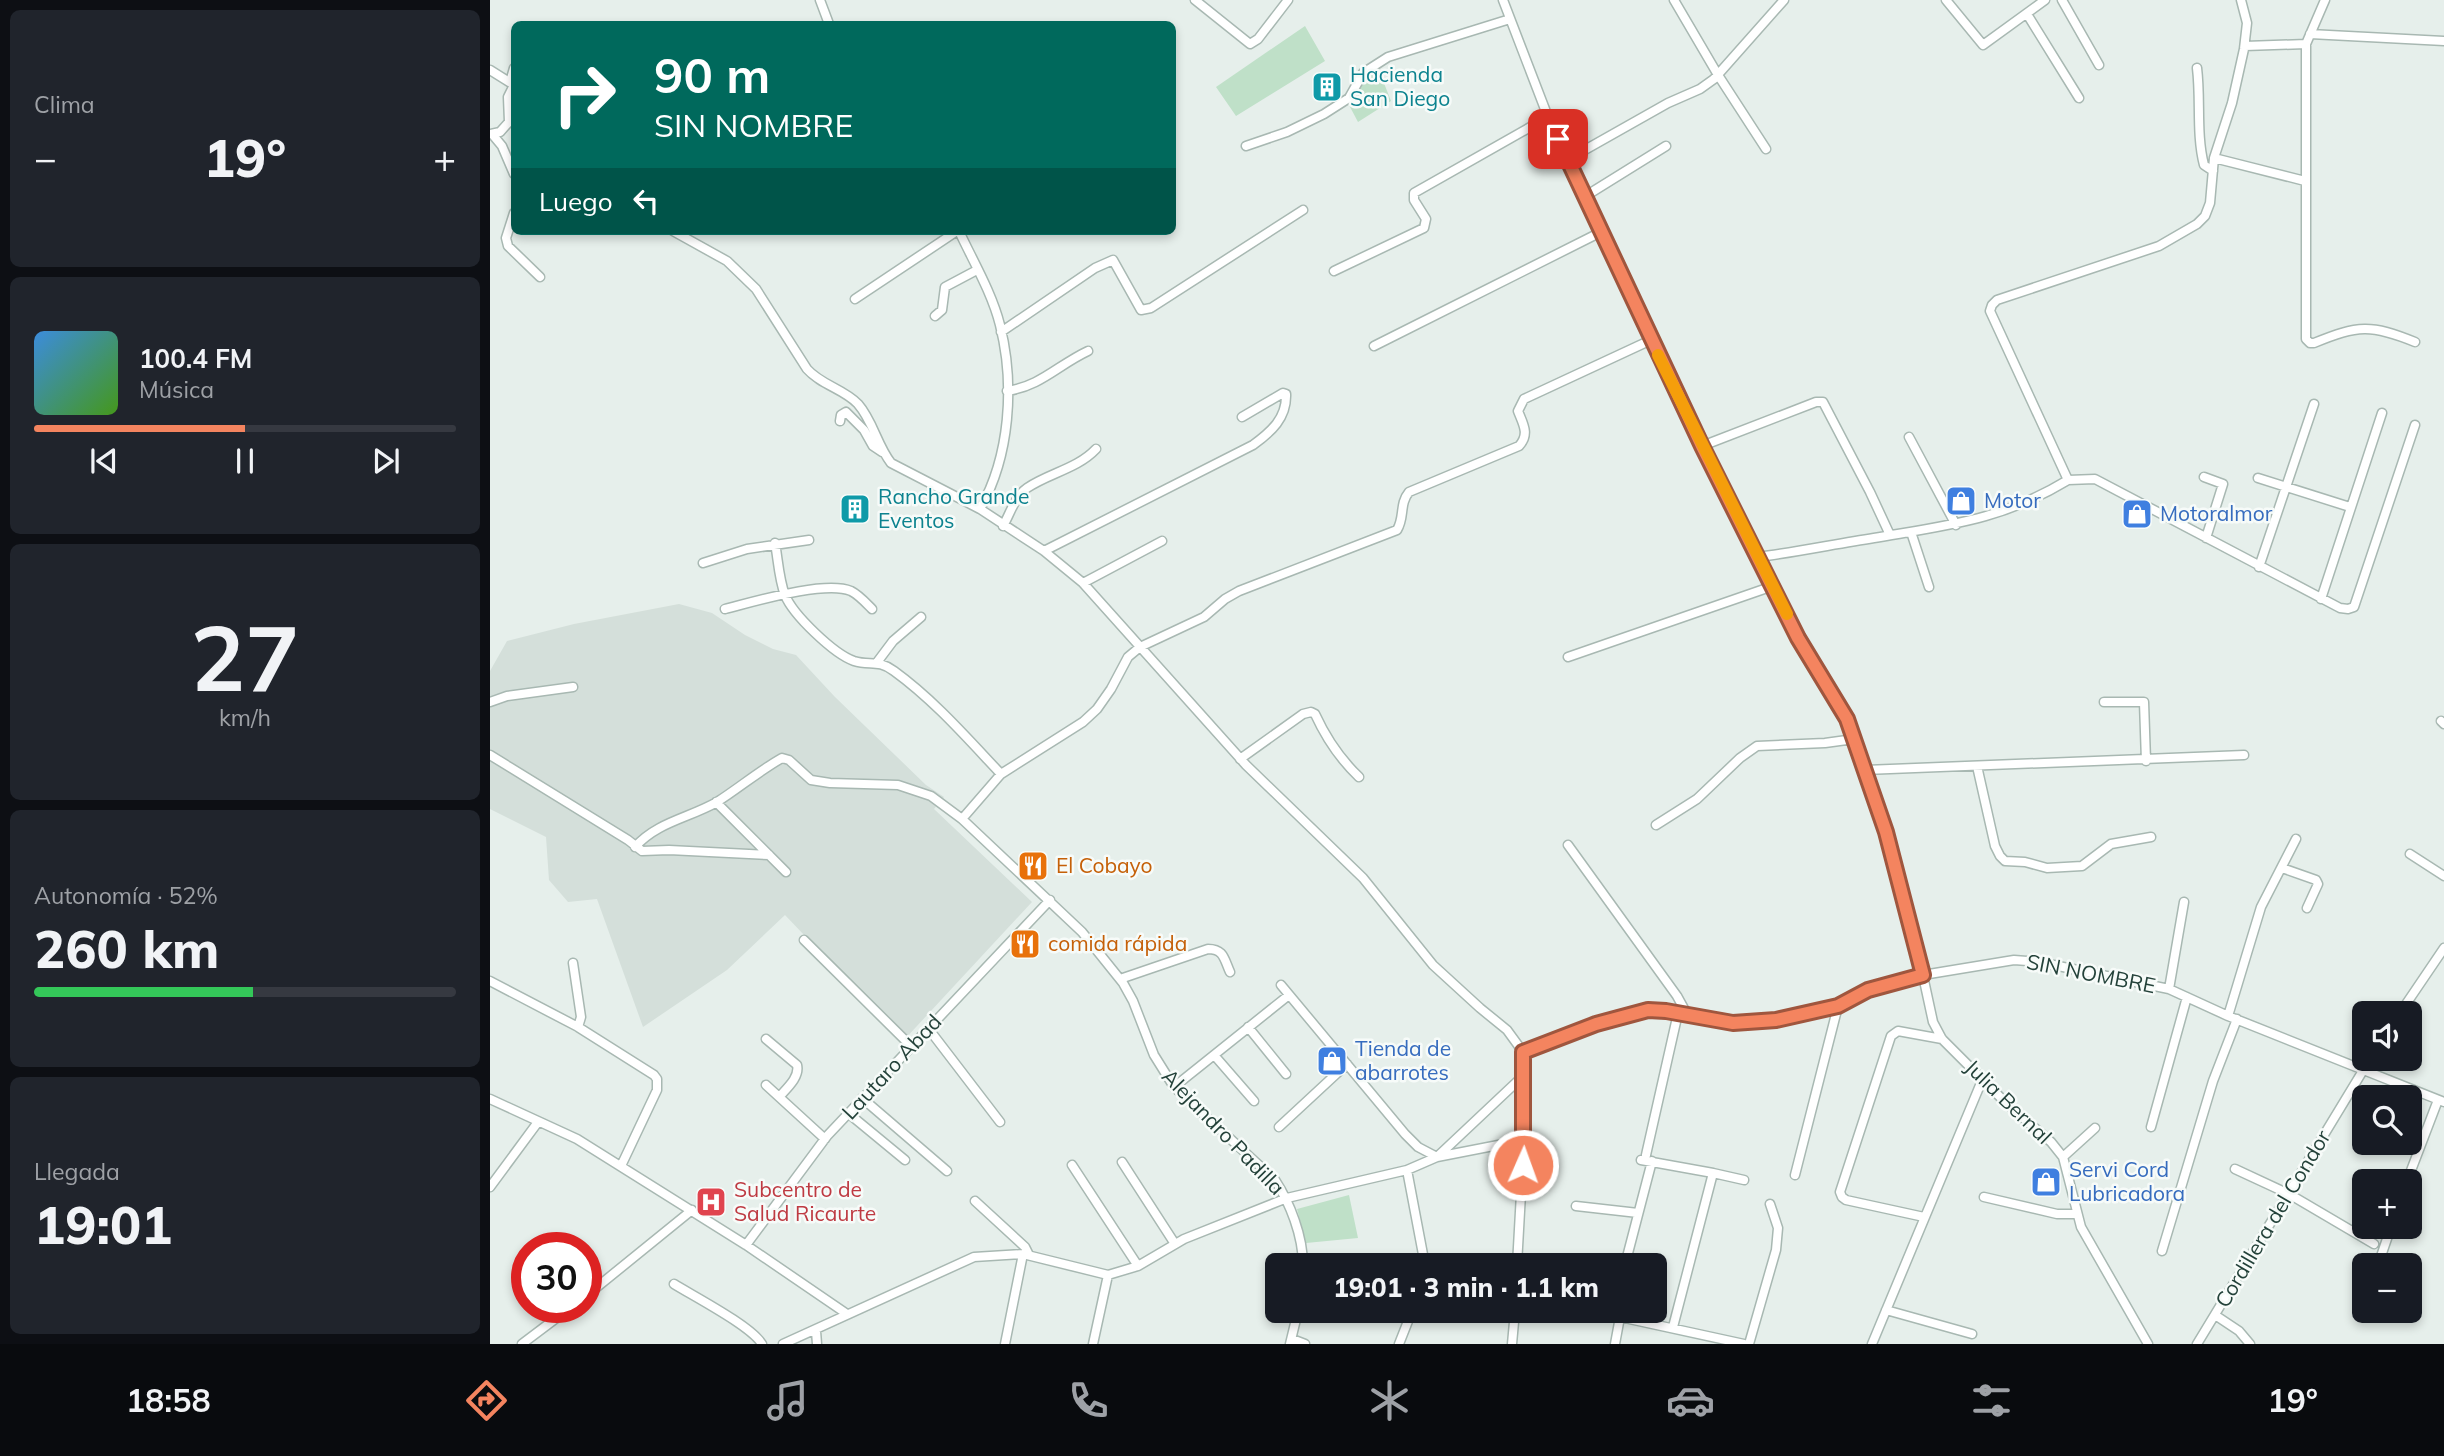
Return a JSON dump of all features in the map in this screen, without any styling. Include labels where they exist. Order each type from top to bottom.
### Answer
[{"type":"street","points":[[1195,0],[1250,44],[1258,39],[1288,0]]},
{"type":"street","name":"Julia Bernal","points":[[1503,0],[1548,117],[1651,340],[1798,638],[1847,719],[1886,832],[1933,1022],[1942,1039],[2007,1104],[2051,1142],[2063,1157],[2077,1214],[2096,1256],[2146,1343]]},
{"type":"street","points":[[1674,0],[1766,149]]},
{"type":"street","points":[[1567,160],[1668,103],[1700,89],[1718,75],[1784,0]]},
{"type":"street","points":[[1946,0],[1983,45],[2045,0]]},
{"type":"street","points":[[2062,0],[2099,65]]},
{"type":"street","points":[[2068,480],[1990,311],[1992,304],[1997,300],[2159,246],[2197,224],[2205,216],[2210,203],[2214,158],[2232,103],[2245,46],[2247,23],[2241,0]]},
{"type":"street","points":[[2325,0],[2306,44],[2306,339],[2314,343],[2351,329],[2372,328],[2415,342]]},
{"type":"street","points":[[821,1],[827,21]]},
{"type":"street","points":[[2027,15],[2079,98]]},
{"type":"street","points":[[1246,146],[1287,132],[1324,114],[1349,98],[1363,74],[1388,57],[1510,19]]},
{"type":"street","points":[[2310,34],[2444,41]]},
{"type":"street","points":[[2245,46],[2306,44]]},
{"type":"street","points":[[2197,68],[2200,144],[2204,165],[2213,171]]},
{"type":"street","points":[[490,70],[511,83]]},
{"type":"street","points":[[511,89],[508,97],[509,122],[500,132],[491,134],[502,146],[511,167]]},
{"type":"street","points":[[1334,271],[1424,228],[1426,219],[1414,200],[1414,193],[1548,117]]},
{"type":"street","points":[[1584,197],[1666,146]]},
{"type":"street","points":[[2214,158],[2305,181]]},
{"type":"street","points":[[1001,332],[1095,268],[1114,260],[1141,310],[1151,309],[1303,210]]},
{"type":"street","points":[[511,222],[506,238],[508,246],[540,277]]},
{"type":"street","points":[[1374,346],[1601,232]]},
{"type":"street","points":[[680,235],[727,261],[756,289],[807,369],[815,378],[860,407],[882,452],[891,464],[979,509],[1044,551],[1083,583],[1240,759],[1363,878],[1433,965],[1507,1030],[1523,1052],[1524,1140],[1518,1253]]},
{"type":"street","points":[[855,299],[952,235]]},
{"type":"street","points":[[960,235],[990,297],[1001,332],[1007,366],[1006,432],[992,485],[979,509]]},
{"type":"street","points":[[935,316],[942,310],[945,287],[976,270]]},
{"type":"street","points":[[962,819],[1001,774],[1083,722],[1105,698],[1128,657],[1140,647],[1204,617],[1239,591],[1397,530],[1402,523],[1403,499],[1409,492],[1519,446],[1525,440],[1526,431],[1518,411],[1524,399],[1651,340]]},
{"type":"street","points":[[1007,391],[1025,388],[1051,376],[1088,351]]},
{"type":"street","points":[[1044,551],[1253,446],[1277,424],[1284,412],[1286,394],[1283,393],[1242,417]]},
{"type":"street","points":[[1702,446],[1793,410],[1823,402],[1890,535]]},
{"type":"street","points":[[2259,567],[2314,404]]},
{"type":"street","points":[[839,421],[841,415],[846,412],[864,430],[873,446],[882,452]]},
{"type":"street","points":[[2321,599],[2382,413]]},
{"type":"street","points":[[1758,557],[1956,525],[1999,514],[2045,494],[2068,480],[2095,479],[2321,599],[2348,609],[2354,607],[2416,425]]},
{"type":"street","points":[[1909,437],[1956,525]]},
{"type":"street","points":[[1003,526],[1018,496],[1026,488],[1083,461],[1096,449]]},
{"type":"street","points":[[2204,477],[2223,484],[2206,538]]},
{"type":"street","points":[[2258,478],[2350,507]]},
{"type":"street","points":[[1911,532],[1929,587]]},
{"type":"street","points":[[703,563],[747,549],[808,540]]},
{"type":"street","points":[[1083,583],[1162,541]]},
{"type":"street","points":[[775,543],[784,594],[803,619],[833,648],[858,662],[878,662],[890,668],[929,697],[1001,774]]},
{"type":"street","points":[[1567,657],[1773,586]]},
{"type":"street","points":[[725,609],[784,594],[844,589],[856,594],[872,609]]},
{"type":"street","points":[[878,662],[893,641],[921,617]]},
{"type":"street","points":[[490,702],[506,696],[573,687]]},
{"type":"street","points":[[2104,702],[2144,702],[2146,761]]},
{"type":"street","points":[[1240,759],[1303,714],[1311,712],[1315,714],[1343,762],[1359,776]]},
{"type":"street","points":[[1656,825],[1697,799],[1740,758],[1757,746],[1854,739]]},
{"type":"street","points":[[490,755],[647,852],[669,850],[769,855]]},
{"type":"street","points":[[1866,770],[2146,761],[2244,755]]},
{"type":"street","name":"Alejandro Padilla","points":[[716,802],[782,758],[811,780],[898,785],[931,796],[962,819],[1083,932],[1120,979],[1133,1001],[1154,1055],[1174,1087],[1269,1173],[1287,1198],[1301,1253]]},
{"type":"street","points":[[1977,766],[1995,846],[2005,861],[2025,862],[2047,868],[2082,866],[2111,844],[2151,837]]},
{"type":"street","points":[[635,847],[661,826],[716,802],[786,872]]},
{"type":"street","points":[[2162,1251],[2233,1018],[2255,922],[2296,839]]},
{"type":"street","points":[[1568,845],[1662,974],[1688,1016]]},
{"type":"street","points":[[2410,855],[2444,876]]},
{"type":"street","points":[[2282,868],[2316,880],[2317,890],[2307,908]]},
{"type":"street","name":"Lautaro Abad","points":[[746,1245],[825,1139],[1050,900]]},
{"type":"street","points":[[2169,989],[2184,902]]},
{"type":"street","points":[[804,940],[911,1046]]},
{"type":"street","points":[[2408,1001],[2444,948]]},
{"type":"street","points":[[1120,979],[1208,949],[1217,949],[1222,953],[1230,972]]},
{"type":"street","name":"SIN NOMBRE","points":[[1523,1052],[1596,1024],[1648,1010],[1733,1023],[1776,1020],[1838,1006],[1868,990],[1923,975],[2014,960],[2039,962],[2169,989],[2233,1018],[2352,1065]]},
{"type":"street","points":[[573,963],[581,1017],[578,1027]]},
{"type":"street","points":[[490,981],[578,1027],[657,1079],[657,1090],[621,1166]]},
{"type":"street","points":[[1282,985],[1405,1134],[1418,1147],[1437,1157]]},
{"type":"street","points":[[1174,1087],[1289,995]]},
{"type":"street","points":[[2151,1127],[2187,997]]},
{"type":"street","points":[[1795,1175],[1838,1006]]},
{"type":"street","points":[[1629,1253],[1678,1013]]},
{"type":"street","points":[[1248,1027],[1286,1074]]},
{"type":"street","points":[[928,1028],[1000,1122]]},
{"type":"street","points":[[1924,1217],[1846,1200],[1840,1192],[1893,1032],[1942,1039]]},
{"type":"street","points":[[766,1039],[797,1065],[797,1075],[779,1097]]},
{"type":"street","points":[[1214,1055],[1254,1101]]},
{"type":"street","points":[[1279,1127],[1347,1064]]},
{"type":"street","name":"Cordillera del Condor","points":[[2197,1344],[2362,1071]]},
{"type":"street","name":"SIN NOMBRE","points":[[2368,1071],[2441,1101]]},
{"type":"street","points":[[1437,1157],[1522,1077]]},
{"type":"street","points":[[1872,1344],[1983,1078]]},
{"type":"street","points":[[766,1085],[825,1139]]},
{"type":"street","points":[[862,1098],[947,1171]]},
{"type":"street","points":[[490,1099],[577,1139],[692,1210],[848,1314]]},
{"type":"street","points":[[2412,1169],[2441,1101]]},
{"type":"street","points":[[848,1113],[905,1160]]},
{"type":"street","points":[[490,1187],[538,1122]]},
{"type":"street","points":[[2063,1157],[2095,1128]]},
{"type":"street","points":[[783,1344],[974,1257],[1026,1255],[1108,1275],[1138,1266],[1175,1244],[1287,1198],[1408,1170],[1437,1157],[1524,1140]]},
{"type":"street","points":[[1647,1159],[1744,1180]]},
{"type":"street","points":[[1122,1162],[1175,1244]]},
{"type":"street","points":[[1072,1165],[1138,1266]]},
{"type":"street","points":[[2235,1169],[2289,1194],[2374,1244]]},
{"type":"street","points":[[1408,1170],[1423,1253]]},
{"type":"street","points":[[1673,1327],[1713,1173]]},
{"type":"street","points":[[1984,1197],[2057,1214],[2077,1214]]},
{"type":"street","points":[[975,1201],[1025,1247],[1026,1255],[1005,1344]]},
{"type":"street","points":[[1652,1323],[1746,1344],[1776,1250],[1778,1228],[1770,1204]]},
{"type":"street","points":[[1576,1206],[1638,1213]]},
{"type":"street","points":[[602,1283],[692,1210]]},
{"type":"street","points":[[1093,1344],[1108,1275]]},
{"type":"street","points":[[674,1284],[746,1328],[758,1337],[762,1344]]},
{"type":"street","points":[[1886,1310],[1972,1334]]},
{"type":"street","points":[[2215,1315],[2239,1331],[2250,1344]]},
{"type":"street","points":[[522,1344],[550,1323]]},
{"type":"street","points":[[1295,1323],[1291,1341],[1305,1344]]},
{"type":"street","points":[[1399,1344],[1407,1323]]},
{"type":"street","points":[[1512,1344],[1514,1323]]},
{"type":"street","points":[[1615,1344],[1619,1323]]},
{"type":"street","points":[[816,1331],[817,1344]]},
{"type":"shaded area","points":[[679,604],[712,613],[745,635],[773,649],[796,655],[835,697],[926,785],[944,797],[934,809],[1032,902],[904,1040],[785,915],[727,970],[643,1027],[597,899],[568,902],[549,880],[546,837],[490,809],[490,671],[507,641],[574,624]]},
{"type":"green space","points":[[1305,26],[1325,61],[1236,116],[1216,87]]},
{"type":"green space","points":[[1373,70],[1380,73],[1391,101],[1358,122],[1349,105],[1357,98],[1358,88]]},
{"type":"green space","points":[[1349,1195],[1358,1238],[1306,1243],[1297,1209]]},
{"type":"slow traffic","points":[[1658,355],[1787,614]]},
{"type":"place","name":"Hacienda San Diego","points":[[1327,87]]},
{"type":"place","name":"Motor","points":[[1961,501]]},
{"type":"place","name":"Rancho Grande Eventos","points":[[855,509]]},
{"type":"place","name":"Motoralmor","points":[[2137,514]]},
{"type":"place","name":"El Cobayo","points":[[1033,866]]},
{"type":"place","name":"comida rápida","points":[[1025,944]]},
{"type":"place","name":"Tienda de abarrotes","points":[[1332,1061]]},
{"type":"place","name":"Servi Cord Lubricadora","points":[[2046,1182]]},
{"type":"place","name":"Subcentro de Salud Ricaurte","points":[[711,1202]]},
{"type":"route","points":[[1523,1165],[1523,1052],[1596,1024],[1648,1010],[1733,1023],[1776,1020],[1838,1006],[1868,990],[1923,975],[1886,832],[1847,719],[1798,638],[1702,446],[1558,139]]}]
